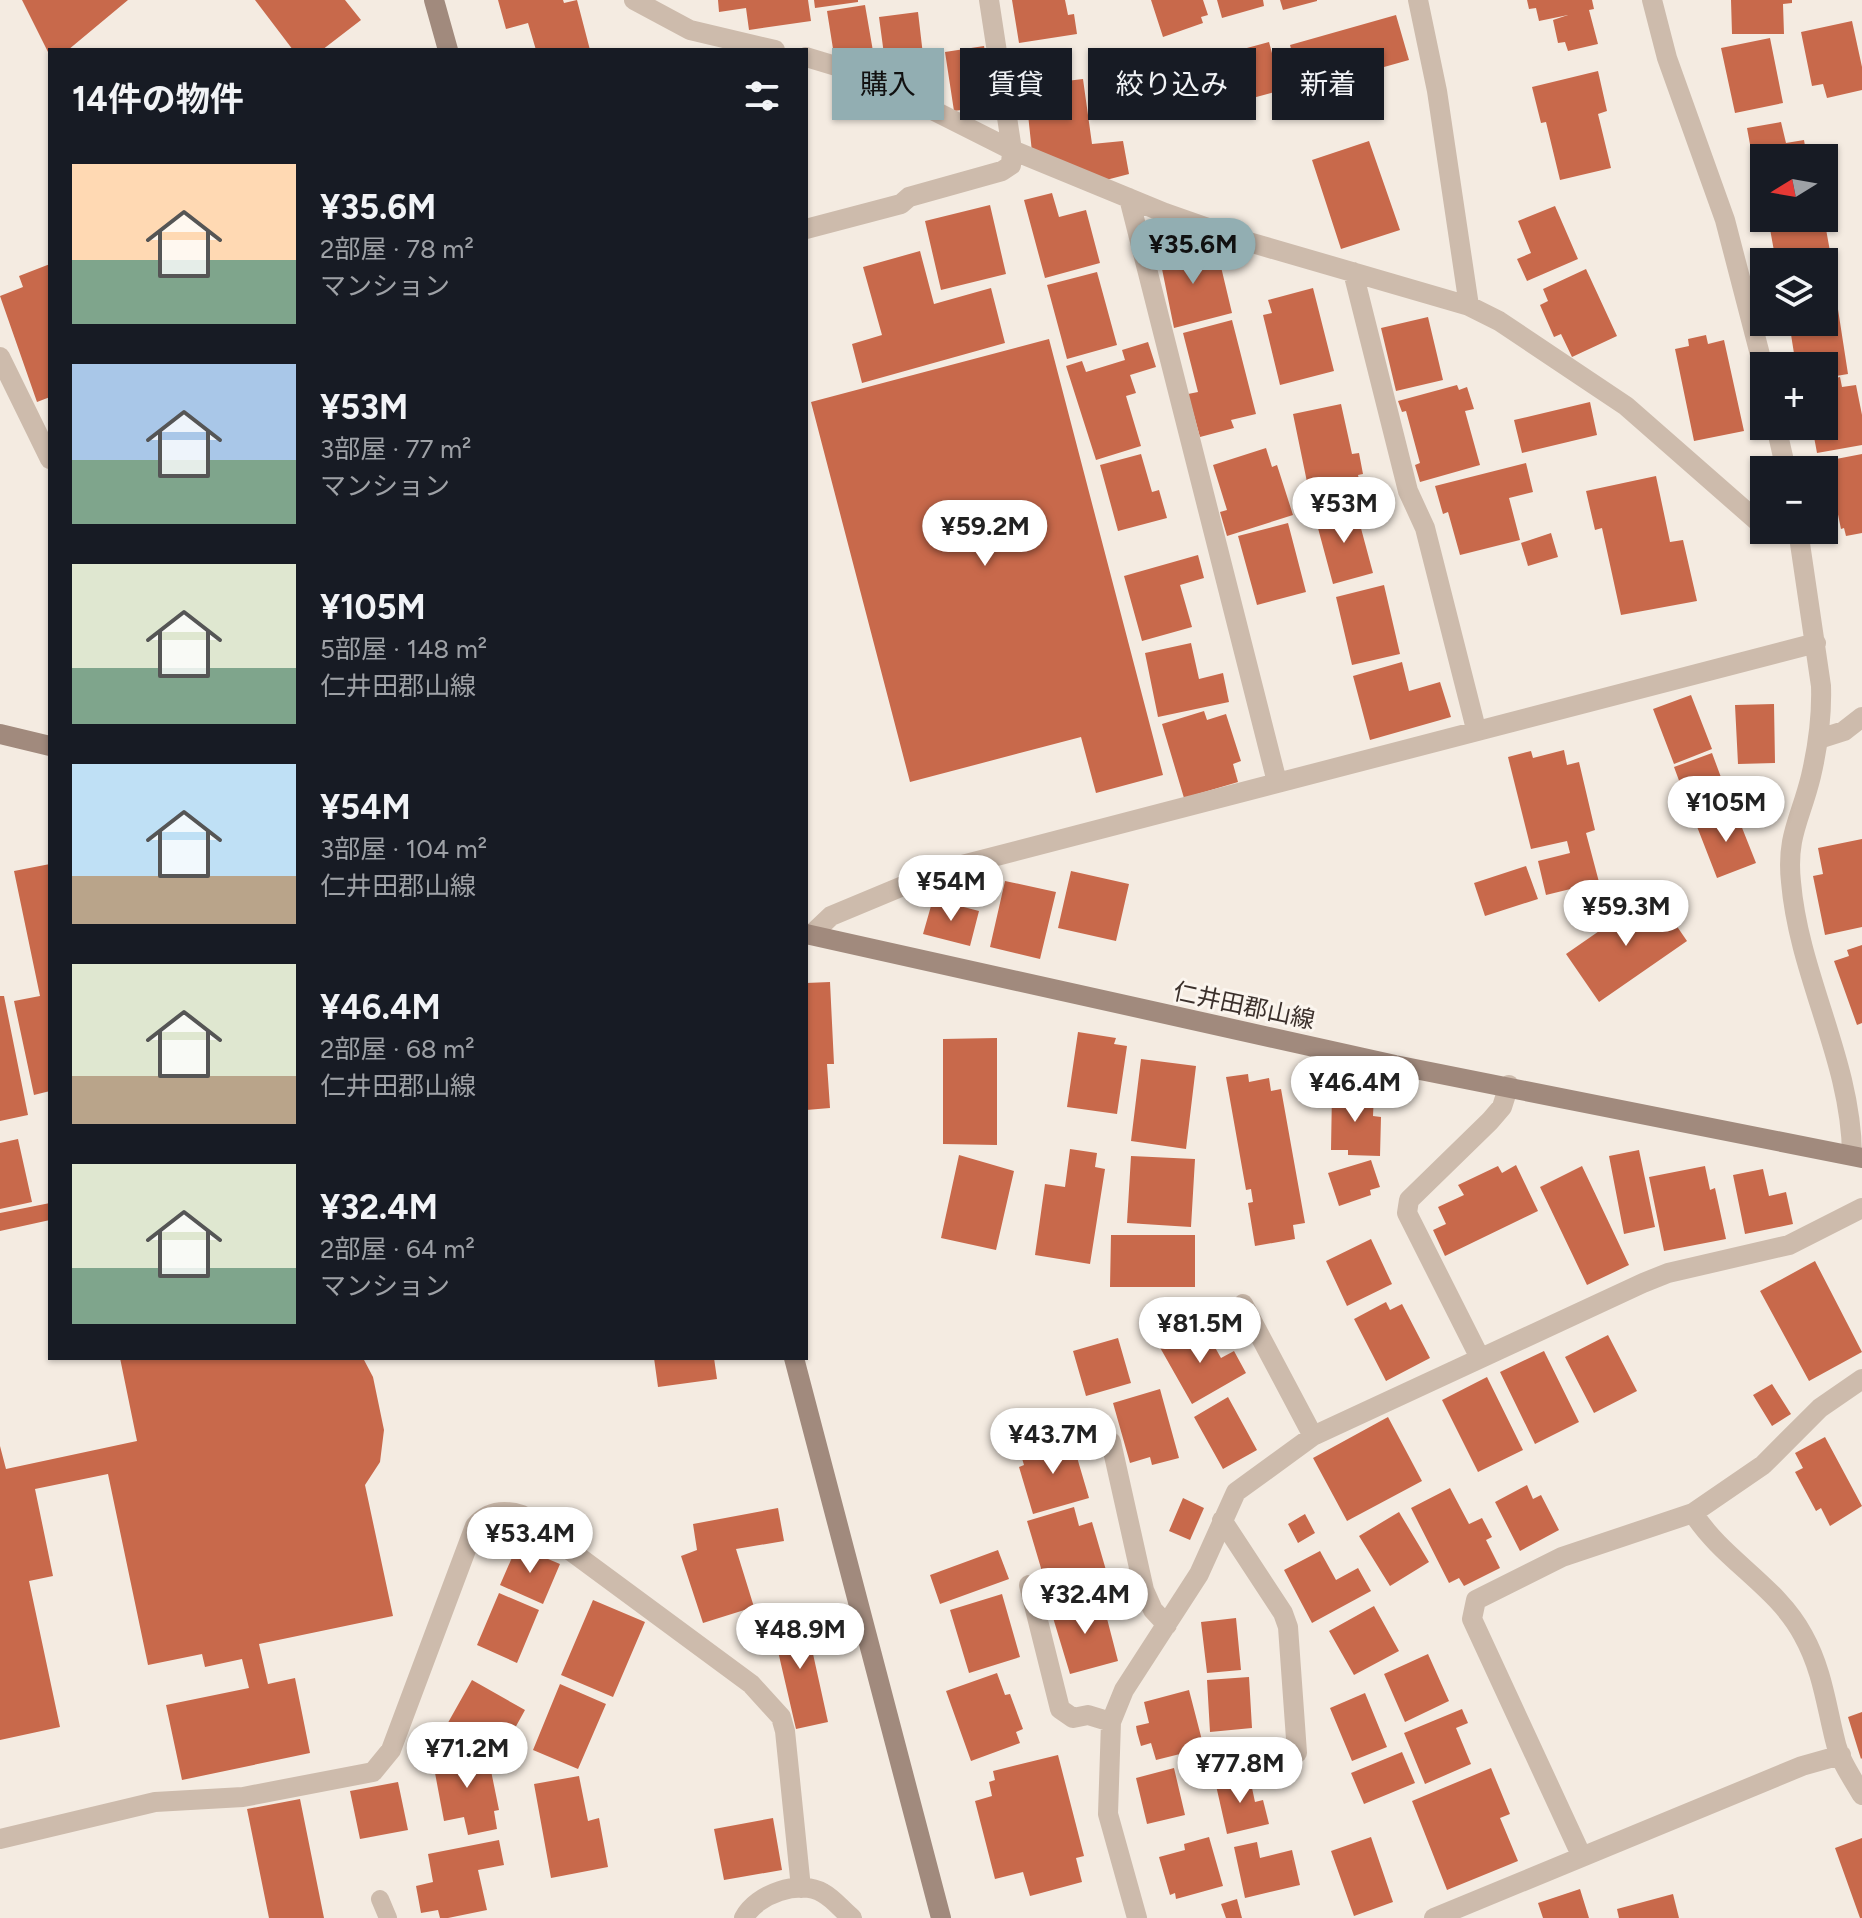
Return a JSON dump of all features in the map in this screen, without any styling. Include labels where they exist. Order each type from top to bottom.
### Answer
[{"type":"main road","points":[[434,0],[447,48]]},
{"type":"main road","points":[[0,734],[48,746]]},
{"type":"main road","name":"仁井田郡山線","points":[[809,934],[1047,990],[1857,1156]]},
{"type":"main road","points":[[795,1360],[941,1918]]},
{"type":"street","points":[[634,0],[690,30],[766,48]]},
{"type":"street","points":[[808,228],[901,204],[909,197],[1002,171],[1011,165],[1012,150],[989,0]]},
{"type":"street","points":[[1418,0],[1437,91],[1469,306]]},
{"type":"street","points":[[1652,0],[1677,87],[1725,220],[1759,352]]},
{"type":"street","points":[[808,58],[859,73],[1012,150],[1129,198],[1242,240],[1469,306],[1534,343],[1626,406],[1750,514]]},
{"type":"street","points":[[1129,198],[1277,782]]},
{"type":"street","points":[[1353,272],[1408,491],[1425,528],[1476,729]]},
{"type":"street","points":[[0,357],[48,455]]},
{"type":"street","points":[[1801,544],[1821,686],[1819,739],[1810,779],[1791,834],[1790,871],[1794,913],[1848,1098],[1857,1156]]},
{"type":"street","points":[[809,934],[831,916],[939,871],[1816,643]]},
{"type":"street","points":[[1819,739],[1844,731],[1862,717]]},
{"type":"street","points":[[1480,1358],[1407,1213],[1409,1200],[1502,1107],[1509,1085]]},
{"type":"street","points":[[1137,1918],[1108,1814],[1111,1722],[1124,1690],[1199,1574],[1236,1492],[1313,1436],[1643,1283],[1668,1273],[1789,1245],[1862,1208]]},
{"type":"street","points":[[1243,1304],[1313,1436]]},
{"type":"street","points":[[1582,1857],[1472,1619],[1476,1600],[1562,1557],[1693,1513],[1763,1465],[1820,1408],[1862,1379]]},
{"type":"street","points":[[1111,1442],[1144,1590],[1153,1610],[1167,1625]]},
{"type":"street","points":[[0,1839],[155,1802],[243,1797],[373,1772],[391,1750],[475,1526],[489,1514],[509,1511],[522,1515],[751,1684],[781,1717],[789,1750],[801,1888]]},
{"type":"street","points":[[1693,1513],[1705,1531],[1786,1608],[1804,1637],[1827,1695],[1835,1741],[1862,1795]]},
{"type":"street","points":[[1222,1520],[1283,1613],[1288,1627],[1297,1753]]},
{"type":"street","points":[[1029,1585],[1060,1709],[1073,1718],[1088,1715],[1111,1722]]},
{"type":"street","points":[[1434,1918],[1802,1766],[1841,1755]]},
{"type":"street","points":[[744,1918],[770,1895],[801,1888],[825,1893],[852,1918]]},
{"type":"lane","points":[[380,1899],[388,1918]]},
{"type":"building","points":[[22,0],[128,0],[70,48],[48,48],[48,52]]},
{"type":"building","points":[[255,0],[345,0],[361,20],[325,48],[291,48]]},
{"type":"building","points":[[498,0],[563,0],[564,3],[577,0],[589,48],[535,48],[528,23],[506,29]]},
{"type":"building","points":[[718,0],[808,0],[811,21],[749,30],[746,8],[719,12]]},
{"type":"building","points":[[814,0],[858,0],[858,2],[815,8]]},
{"type":"building","points":[[1012,0],[1065,0],[1068,15],[1074,14],[1077,34],[1019,43]]},
{"type":"building","points":[[1151,0],[1203,0],[1208,15],[1201,17],[1203,23],[1163,37]]},
{"type":"building","points":[[1217,0],[1263,0],[1264,6],[1222,18]]},
{"type":"building","points":[[1280,0],[1317,0],[1317,1],[1283,10]]},
{"type":"building","points":[[1527,0],[1592,0],[1594,9],[1589,10],[1598,44],[1568,51],[1565,42],[1558,43],[1553,20],[1568,15],[1539,21],[1536,8],[1529,9]]},
{"type":"building","points":[[1731,0],[1792,0],[1792,3],[1783,4],[1784,34],[1732,34]]},
{"type":"building","points":[[865,5],[872,48],[833,48],[827,11]]},
{"type":"building","points":[[918,12],[922,48],[883,48],[879,17]]},
{"type":"building","points":[[1396,15],[1409,60],[1384,67],[1384,48],[1291,48],[1290,45]]},
{"type":"building","points":[[1852,21],[1862,67],[1862,90],[1827,98],[1823,84],[1812,86],[1801,32]]},
{"type":"building","points":[[1770,38],[1783,103],[1735,113],[1721,48]]},
{"type":"building","points":[[1269,42],[1272,93],[1256,97],[1256,48],[1247,48]]},
{"type":"building","points":[[960,50],[960,110],[954,111],[945,52]]},
{"type":"building","points":[[1598,71],[1607,111],[1598,114],[1611,168],[1560,180],[1546,122],[1541,123],[1532,87]]},
{"type":"building","points":[[1083,79],[1092,144],[1123,141],[1129,174],[1106,180],[1032,152],[1029,120],[1072,120],[1072,80]]},
{"type":"building","points":[[1781,122],[1786,143],[1804,140],[1805,144],[1750,144],[1747,128]]},
{"type":"building","points":[[1369,141],[1400,230],[1341,249],[1312,160]]},
{"type":"building","points":[[1052,193],[1059,217],[1086,210],[1100,263],[1045,278],[1024,200]]},
{"type":"building","points":[[990,205],[1006,274],[941,290],[925,221]]},
{"type":"building","points":[[1555,206],[1578,259],[1527,281],[1517,259],[1531,253],[1518,221]]},
{"type":"building","points":[[1771,232],[1827,232],[1829,248],[1773,248]]},
{"type":"building","points":[[1167,241],[1173,261],[1217,250],[1232,313],[1174,328],[1162,269],[1157,270],[1151,245]]},
{"type":"building","points":[[920,251],[934,304],[991,288],[1005,343],[862,383],[852,344],[882,335],[863,267]]},
{"type":"building","points":[[48,265],[48,398],[37,402],[0,296],[23,287],[19,276]]},
{"type":"building","points":[[1586,269],[1617,336],[1572,357],[1561,334],[1554,337],[1540,305],[1548,301],[1543,289]]},
{"type":"building","points":[[1097,272],[1117,345],[1067,359],[1047,285]]},
{"type":"building","points":[[1313,288],[1334,371],[1280,385],[1263,315],[1272,313],[1268,300]]},
{"type":"building","points":[[1838,309],[1848,374],[1838,376],[1838,352],[1794,352],[1791,336],[1838,336]]},
{"type":"building","points":[[1428,317],[1443,380],[1396,391],[1381,328]]},
{"type":"building","points":[[1232,320],[1256,414],[1231,420],[1234,428],[1200,437],[1188,394],[1198,392],[1183,333]]},
{"type":"building","points":[[1706,335],[1708,344],[1724,340],[1744,431],[1694,441],[1675,349],[1689,346],[1688,339]]},
{"type":"building","points":[[1049,339],[1163,775],[1096,793],[1081,737],[910,782],[811,402]]},
{"type":"building","points":[[1148,342],[1156,367],[1130,375],[1136,393],[1126,396],[1141,446],[1096,460],[1066,366],[1082,361],[1086,372],[1125,360],[1122,350]]},
{"type":"building","points":[[1838,378],[1842,387],[1856,385],[1862,415],[1862,445],[1817,453],[1815,440],[1838,440]]},
{"type":"building","points":[[1457,385],[1459,390],[1467,387],[1474,409],[1465,411],[1480,465],[1420,482],[1415,465],[1420,463],[1406,411],[1402,412],[1398,401]]},
{"type":"building","points":[[1590,402],[1597,435],[1522,453],[1514,420]]},
{"type":"building","points":[[1341,404],[1352,454],[1359,453],[1363,474],[1358,475],[1364,500],[1313,511],[1293,414]]},
{"type":"building","points":[[1266,448],[1272,467],[1277,465],[1293,515],[1227,536],[1220,512],[1227,510],[1213,465]]},
{"type":"building","points":[[1141,454],[1152,492],[1159,490],[1167,518],[1118,531],[1100,465]]},
{"type":"building","points":[[1862,454],[1862,533],[1846,536],[1844,528],[1841,529],[1838,459]]},
{"type":"building","points":[[1526,463],[1533,492],[1509,498],[1520,540],[1460,555],[1448,512],[1443,514],[1435,486]]},
{"type":"building","points":[[1656,476],[1670,542],[1683,540],[1697,601],[1621,615],[1602,528],[1595,530],[1586,491]]},
{"type":"building","points":[[1355,506],[1373,573],[1333,584],[1315,517]]},
{"type":"building","points":[[1288,523],[1306,592],[1257,605],[1238,536]]},
{"type":"building","points":[[1551,533],[1558,557],[1528,566],[1521,543]]},
{"type":"building","points":[[1198,555],[1204,578],[1180,585],[1192,627],[1142,641],[1124,576]]},
{"type":"building","points":[[1384,585],[1400,654],[1352,665],[1336,597]]},
{"type":"building","points":[[1191,643],[1199,679],[1223,673],[1229,702],[1158,717],[1145,653]]},
{"type":"building","points":[[1402,662],[1409,691],[1440,682],[1451,717],[1370,740],[1353,676]]},
{"type":"building","points":[[1691,695],[1712,749],[1674,764],[1653,709]]},
{"type":"building","points":[[1774,704],[1775,763],[1738,764],[1735,705]]},
{"type":"building","points":[[1204,711],[1207,720],[1226,714],[1241,761],[1233,764],[1238,782],[1184,798],[1162,724]]},
{"type":"building","points":[[1564,750],[1567,765],[1579,762],[1595,830],[1586,833],[1599,882],[1546,895],[1538,861],[1570,853],[1567,841],[1531,849],[1508,757],[1531,751],[1533,758]]},
{"type":"building","points":[[1712,753],[1732,807],[1694,821],[1674,767]]},
{"type":"building","points":[[1735,810],[1756,863],[1717,878],[1696,824]]},
{"type":"building","points":[[1862,839],[1862,927],[1825,935],[1813,876],[1823,874],[1818,848]]},
{"type":"building","points":[[48,864],[48,1092],[34,1095],[14,1001],[40,996],[14,871]]},
{"type":"building","points":[[1526,866],[1538,899],[1485,916],[1474,883]]},
{"type":"building","points":[[1071,871],[1129,884],[1116,941],[1058,928]]},
{"type":"building","points":[[1005,881],[1056,892],[1040,959],[990,947]]},
{"type":"building","points":[[1654,893],[1687,941],[1599,1002],[1566,954]]},
{"type":"building","points":[[933,899],[979,911],[970,946],[923,934]]},
{"type":"building","points":[[1862,945],[1862,1023],[1857,1025],[1834,961],[1849,956],[1847,950]]},
{"type":"building","points":[[830,982],[834,1064],[827,1064],[830,1108],[808,1110],[808,983]]},
{"type":"building","points":[[0,996],[4,996],[28,1115],[0,1121]]},
{"type":"building","points":[[1078,1032],[1116,1038],[1114,1044],[1127,1046],[1117,1114],[1067,1107]]},
{"type":"building","points":[[997,1038],[997,1145],[943,1144],[943,1039]]},
{"type":"building","points":[[1141,1059],[1196,1066],[1186,1149],[1131,1141]]},
{"type":"building","points":[[1248,1074],[1249,1082],[1269,1078],[1271,1091],[1281,1089],[1305,1223],[1293,1225],[1295,1239],[1255,1246],[1248,1203],[1253,1202],[1251,1189],[1246,1190],[1226,1077]]},
{"type":"building","points":[[1332,1092],[1374,1093],[1373,1116],[1381,1117],[1380,1156],[1348,1155],[1348,1150],[1331,1150]]},
{"type":"building","points":[[18,1139],[32,1202],[0,1209],[0,1143]]},
{"type":"building","points":[[1070,1149],[1097,1153],[1095,1167],[1105,1169],[1090,1264],[1035,1255],[1045,1184],[1065,1187]]},
{"type":"building","points":[[1639,1150],[1655,1227],[1624,1234],[1609,1156]]},
{"type":"building","points":[[959,1155],[1014,1171],[996,1250],[941,1238]]},
{"type":"building","points":[[1131,1156],[1195,1159],[1191,1227],[1127,1223]]},
{"type":"building","points":[[1371,1160],[1380,1187],[1370,1190],[1371,1195],[1339,1206],[1328,1173]]},
{"type":"building","points":[[1516,1165],[1538,1211],[1445,1256],[1433,1230],[1446,1224],[1438,1207],[1464,1195],[1458,1185],[1498,1166],[1502,1173]]},
{"type":"building","points":[[1582,1166],[1629,1265],[1587,1285],[1540,1187]]},
{"type":"building","points":[[1705,1166],[1710,1190],[1715,1188],[1726,1239],[1664,1251],[1649,1177]]},
{"type":"building","points":[[1763,1169],[1769,1196],[1786,1192],[1793,1224],[1745,1234],[1733,1175]]},
{"type":"building","points":[[48,1203],[48,1220],[0,1231],[0,1213]]},
{"type":"building","points":[[1111,1235],[1195,1235],[1195,1287],[1110,1287]]},
{"type":"building","points":[[1371,1239],[1392,1284],[1347,1306],[1326,1261]]},
{"type":"building","points":[[1815,1261],[1862,1352],[1809,1381],[1760,1291]]},
{"type":"building","points":[[1386,1302],[1390,1310],[1402,1304],[1430,1358],[1386,1381],[1354,1319]]},
{"type":"building","points":[[1194,1330],[1200,1339],[1208,1335],[1221,1358],[1234,1351],[1246,1373],[1192,1404],[1158,1344],[1178,1332],[1180,1338]]},
{"type":"building","points":[[1608,1335],[1637,1391],[1594,1413],[1565,1357]]},
{"type":"building","points":[[1118,1338],[1131,1383],[1086,1396],[1073,1351]]},
{"type":"building","points":[[1544,1351],[1579,1422],[1535,1444],[1500,1372]]},
{"type":"building","points":[[120,1360],[364,1360],[373,1377],[384,1430],[380,1462],[365,1485],[393,1616],[259,1644],[268,1684],[295,1678],[310,1753],[182,1780],[166,1705],[249,1688],[242,1659],[205,1667],[202,1654],[148,1665],[108,1474],[35,1489],[53,1576],[29,1581],[60,1727],[0,1740],[0,1446],[6,1469],[137,1441]]},
{"type":"building","points":[[654,1360],[714,1360],[717,1379],[658,1387]]},
{"type":"building","points":[[1487,1377],[1523,1450],[1478,1472],[1442,1400]]},
{"type":"building","points":[[1772,1384],[1791,1414],[1772,1426],[1753,1395]]},
{"type":"building","points":[[1160,1389],[1179,1458],[1152,1465],[1150,1457],[1130,1463],[1113,1403]]},
{"type":"building","points":[[1228,1397],[1257,1450],[1223,1469],[1194,1417]]},
{"type":"building","points":[[1388,1417],[1422,1481],[1347,1521],[1313,1458]]},
{"type":"building","points":[[1071,1437],[1089,1498],[1033,1514],[1019,1467],[1024,1465],[1020,1452]]},
{"type":"building","points":[[1825,1437],[1862,1506],[1830,1526],[1821,1508],[1816,1511],[1795,1472],[1803,1468],[1795,1453]]},
{"type":"building","points":[[1527,1485],[1533,1499],[1541,1495],[1559,1530],[1520,1551],[1495,1502]]},
{"type":"building","points":[[1450,1488],[1469,1524],[1482,1518],[1492,1537],[1486,1540],[1500,1568],[1464,1586],[1459,1578],[1449,1583],[1411,1508]]},
{"type":"building","points":[[1183,1498],[1204,1508],[1190,1540],[1169,1531]]},
{"type":"building","points":[[1074,1507],[1079,1526],[1092,1522],[1108,1577],[1049,1595],[1027,1521]]},
{"type":"building","points":[[778,1508],[784,1541],[736,1549],[754,1607],[703,1623],[681,1556],[697,1550],[693,1524]]},
{"type":"building","points":[[1399,1512],[1429,1562],[1390,1586],[1359,1536]]},
{"type":"building","points":[[1305,1514],[1315,1533],[1298,1543],[1288,1524]]},
{"type":"building","points":[[517,1546],[560,1564],[543,1604],[500,1585]]},
{"type":"building","points":[[998,1550],[1009,1579],[940,1604],[930,1575]]},
{"type":"building","points":[[1320,1551],[1336,1580],[1358,1568],[1371,1591],[1312,1623],[1284,1570]]},
{"type":"building","points":[[499,1593],[539,1610],[517,1663],[477,1645]]},
{"type":"building","points":[[1002,1594],[1020,1657],[969,1673],[950,1610]]},
{"type":"building","points":[[1093,1598],[1098,1607],[1104,1607],[1118,1661],[1070,1674],[1051,1611]]},
{"type":"building","points":[[593,1600],[645,1622],[613,1697],[561,1675]]},
{"type":"building","points":[[1374,1606],[1399,1651],[1354,1675],[1329,1631]]},
{"type":"building","points":[[804,1613],[828,1722],[796,1729],[771,1621]]},
{"type":"building","points":[[1236,1618],[1241,1670],[1207,1673],[1201,1622]]},
{"type":"building","points":[[1428,1654],[1449,1701],[1405,1722],[1384,1674]]},
{"type":"building","points":[[997,1673],[1005,1695],[1010,1694],[1023,1729],[1016,1732],[1020,1743],[971,1761],[946,1691]]},
{"type":"building","points":[[1249,1677],[1252,1728],[1210,1732],[1207,1680]]},
{"type":"building","points":[[472,1680],[525,1710],[498,1759],[445,1728]]},
{"type":"building","points":[[560,1684],[606,1704],[578,1769],[533,1750]]},
{"type":"building","points":[[1189,1690],[1204,1748],[1156,1760],[1151,1743],[1141,1746],[1137,1732],[1136,1726],[1149,1723],[1144,1702]]},
{"type":"building","points":[[1365,1693],[1387,1747],[1352,1761],[1330,1708]]},
{"type":"building","points":[[1462,1709],[1468,1723],[1456,1728],[1471,1764],[1425,1784],[1404,1733]]},
{"type":"building","points":[[1862,1712],[1862,1758],[1861,1759],[1848,1717]]},
{"type":"building","points":[[470,1750],[472,1759],[488,1756],[499,1810],[494,1811],[497,1829],[468,1835],[464,1817],[444,1821],[432,1757]]},
{"type":"building","points":[[1402,1752],[1415,1783],[1364,1804],[1351,1773]]},
{"type":"building","points":[[1058,1755],[1084,1856],[1076,1858],[1082,1882],[1030,1896],[1023,1872],[995,1879],[975,1801],[992,1796],[989,1782],[995,1780],[993,1771]]},
{"type":"building","points":[[1174,1768],[1185,1815],[1147,1824],[1136,1778]]},
{"type":"building","points":[[1491,1768],[1510,1814],[1500,1818],[1518,1861],[1447,1890],[1412,1801]]},
{"type":"building","points":[[1249,1774],[1255,1802],[1263,1800],[1269,1824],[1227,1834],[1215,1781]]},
{"type":"building","points":[[579,1776],[588,1821],[599,1818],[608,1867],[551,1878],[534,1784]]},
{"type":"building","points":[[398,1782],[408,1830],[360,1839],[350,1791]]},
{"type":"building","points":[[300,1799],[324,1918],[269,1918],[247,1809]]},
{"type":"building","points":[[773,1818],[782,1870],[724,1880],[714,1829]]},
{"type":"building","points":[[1209,1837],[1223,1886],[1176,1899],[1175,1893],[1170,1895],[1159,1857],[1185,1850],[1184,1844]]},
{"type":"building","points":[[1371,1837],[1393,1902],[1354,1916],[1331,1851]]},
{"type":"building","points":[[1862,1838],[1862,1918],[1860,1918],[1835,1848]]},
{"type":"building","points":[[499,1840],[504,1865],[478,1870],[487,1910],[448,1918],[440,1918],[438,1910],[421,1913],[416,1886],[433,1882],[428,1854]]},
{"type":"building","points":[[1257,1842],[1260,1858],[1292,1850],[1300,1885],[1245,1898],[1234,1847]]},
{"type":"building","points":[[1580,1889],[1589,1918],[1543,1918],[1538,1903]]},
{"type":"building","points":[[1673,1894],[1679,1918],[1619,1918],[1617,1909]]},
{"type":"building","points":[[1237,1899],[1242,1918],[1226,1918],[1221,1904]]}]
